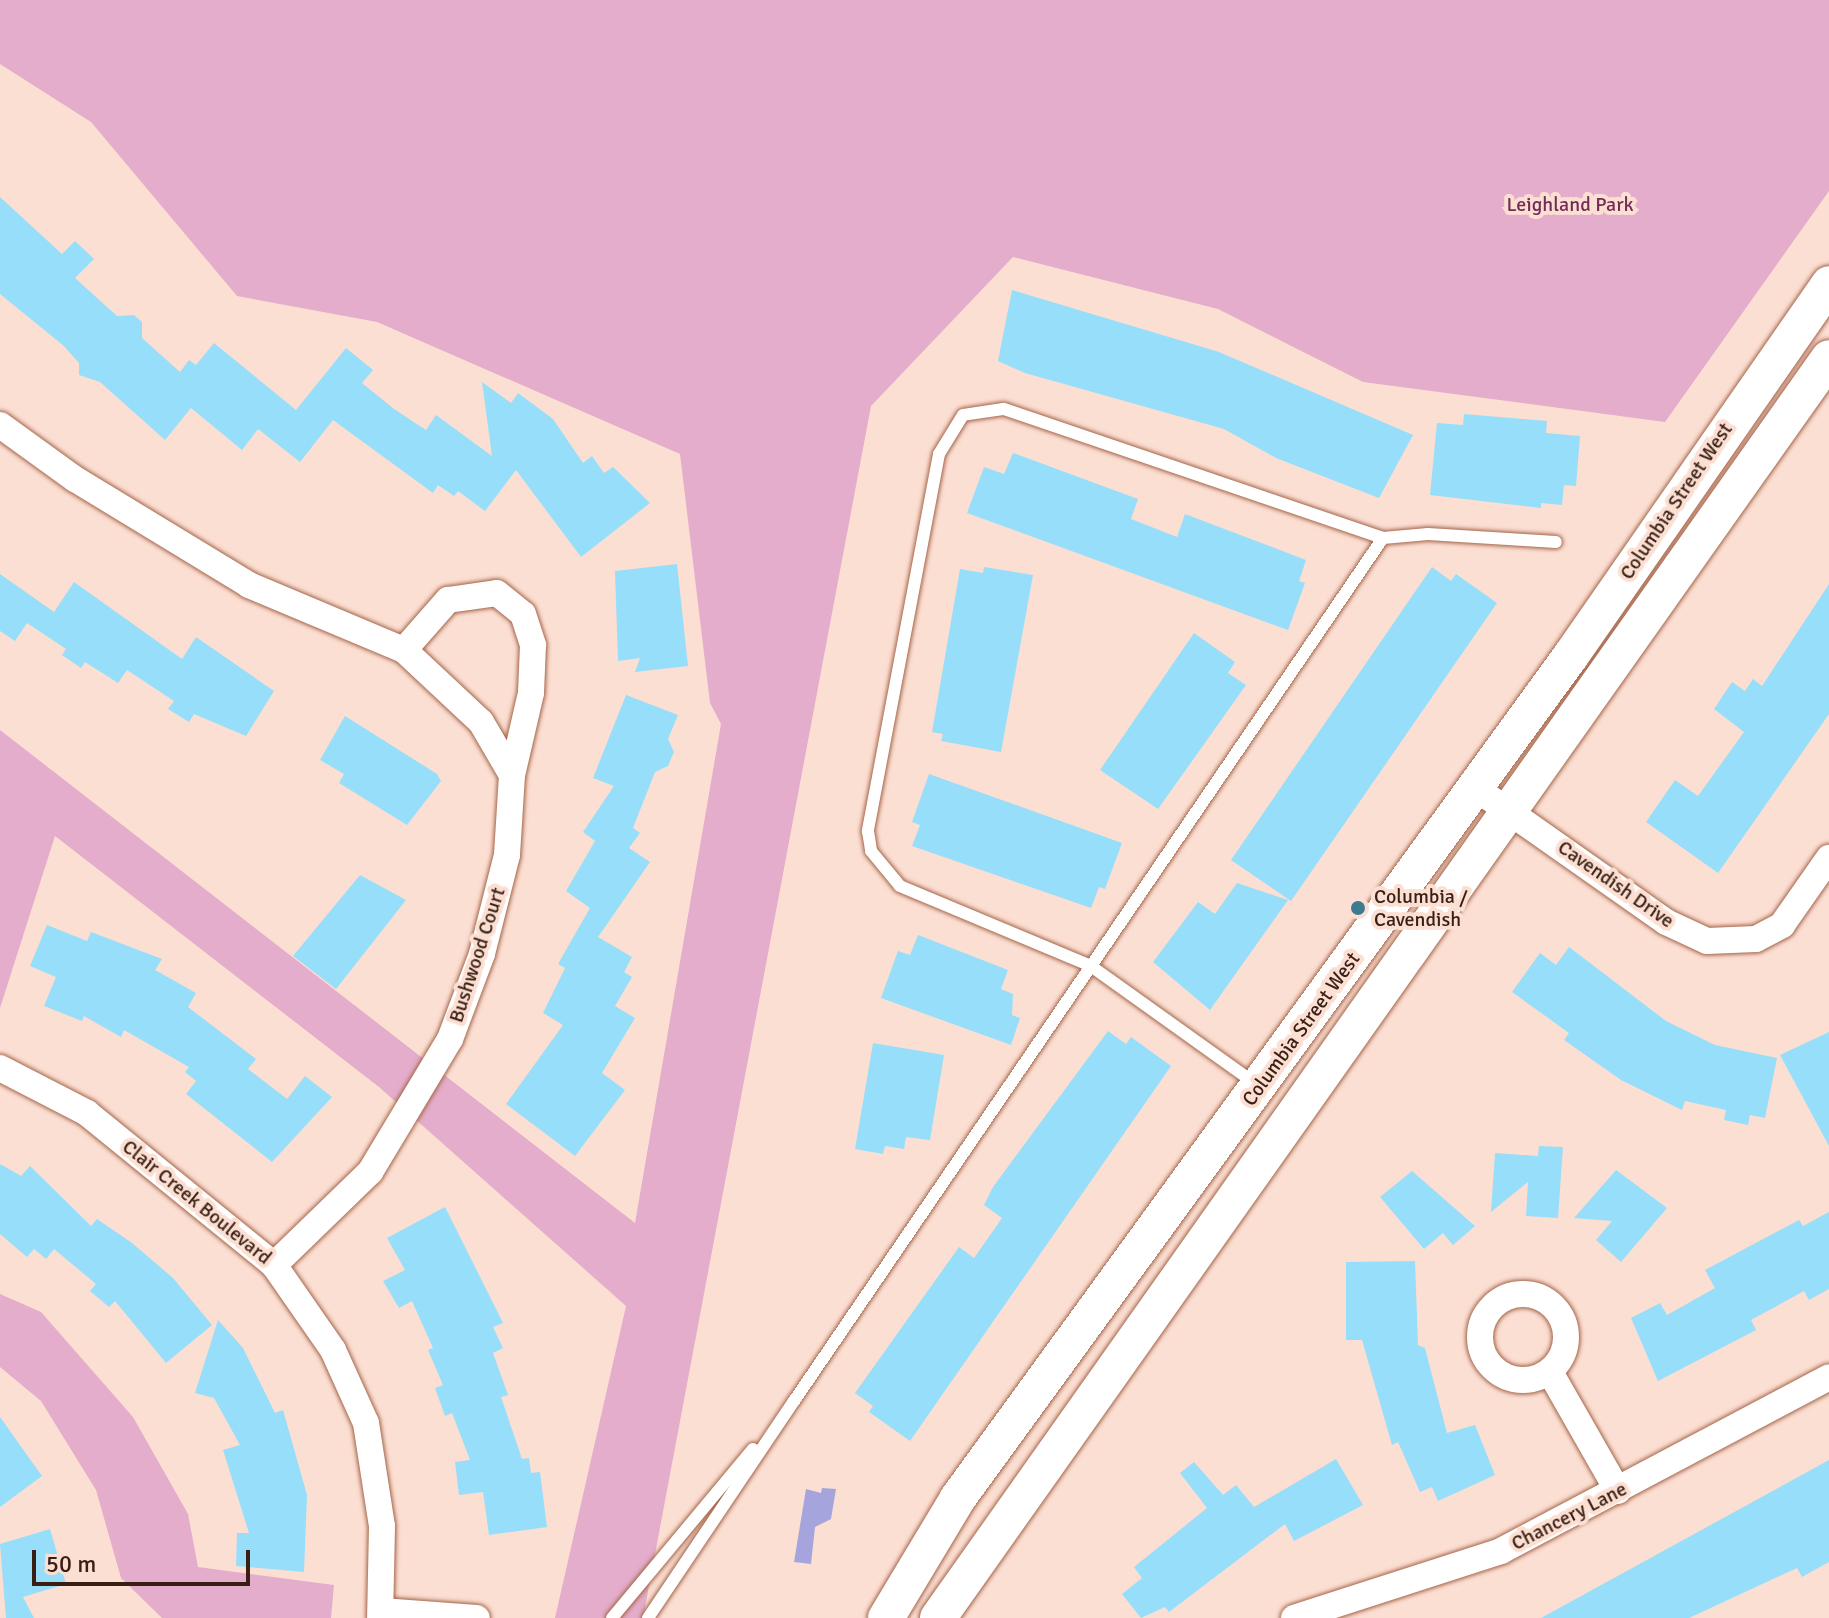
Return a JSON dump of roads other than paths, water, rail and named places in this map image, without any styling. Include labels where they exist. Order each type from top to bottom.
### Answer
[{"type":"main road","name":"Columbia Street West","points":[[886,1618],[958,1498],[1259,1087],[1829,284]]},
{"type":"main road","name":"Columbia Street West","points":[[938,1618],[1829,358]]},
{"type":"street","points":[[0,425],[75,479],[249,585],[404,650],[481,722],[512,775]]},
{"type":"street","name":"Bushwood Court","points":[[274,1265],[370,1172],[450,1039],[482,954],[507,855],[512,775],[531,693],[533,645],[523,614],[497,593],[448,600],[404,650]]},
{"type":"street","name":"Cavendish Drive","points":[[1474,787],[1666,922],[1707,941],[1756,939],[1782,925],[1829,858]]},
{"type":"street","name":"Clair Creek Boulevard","points":[[0,1068],[87,1113],[274,1265],[333,1350],[366,1423],[382,1526],[381,1615]]},
{"type":"street","points":[[1550,1372],[1618,1491]]},
{"type":"street","name":"Chancery Lane","points":[[1294,1618],[1501,1551],[1829,1377]]},
{"type":"street","points":[[381,1615],[477,1618]]},
{"type":"lane","points":[[1259,1087],[1091,966],[900,886],[871,851],[868,831],[936,470],[951,426],[980,409],[1003,409],[1383,538],[1428,534],[1556,542]]},
{"type":"lane","points":[[648,1618],[1383,538]]},
{"type":"lane","points":[[612,1618],[794,1401]]},
{"type":"water","points":[[822,1488],[836,1489],[831,1519],[815,1527],[811,1564],[794,1562],[806,1489],[821,1493]]},
{"type":"place","name":"Columbia / Cavendish","points":[[1358,908]]},
{"type":"park label","name":"Leighland Park","points":[[1570,204]]}]
